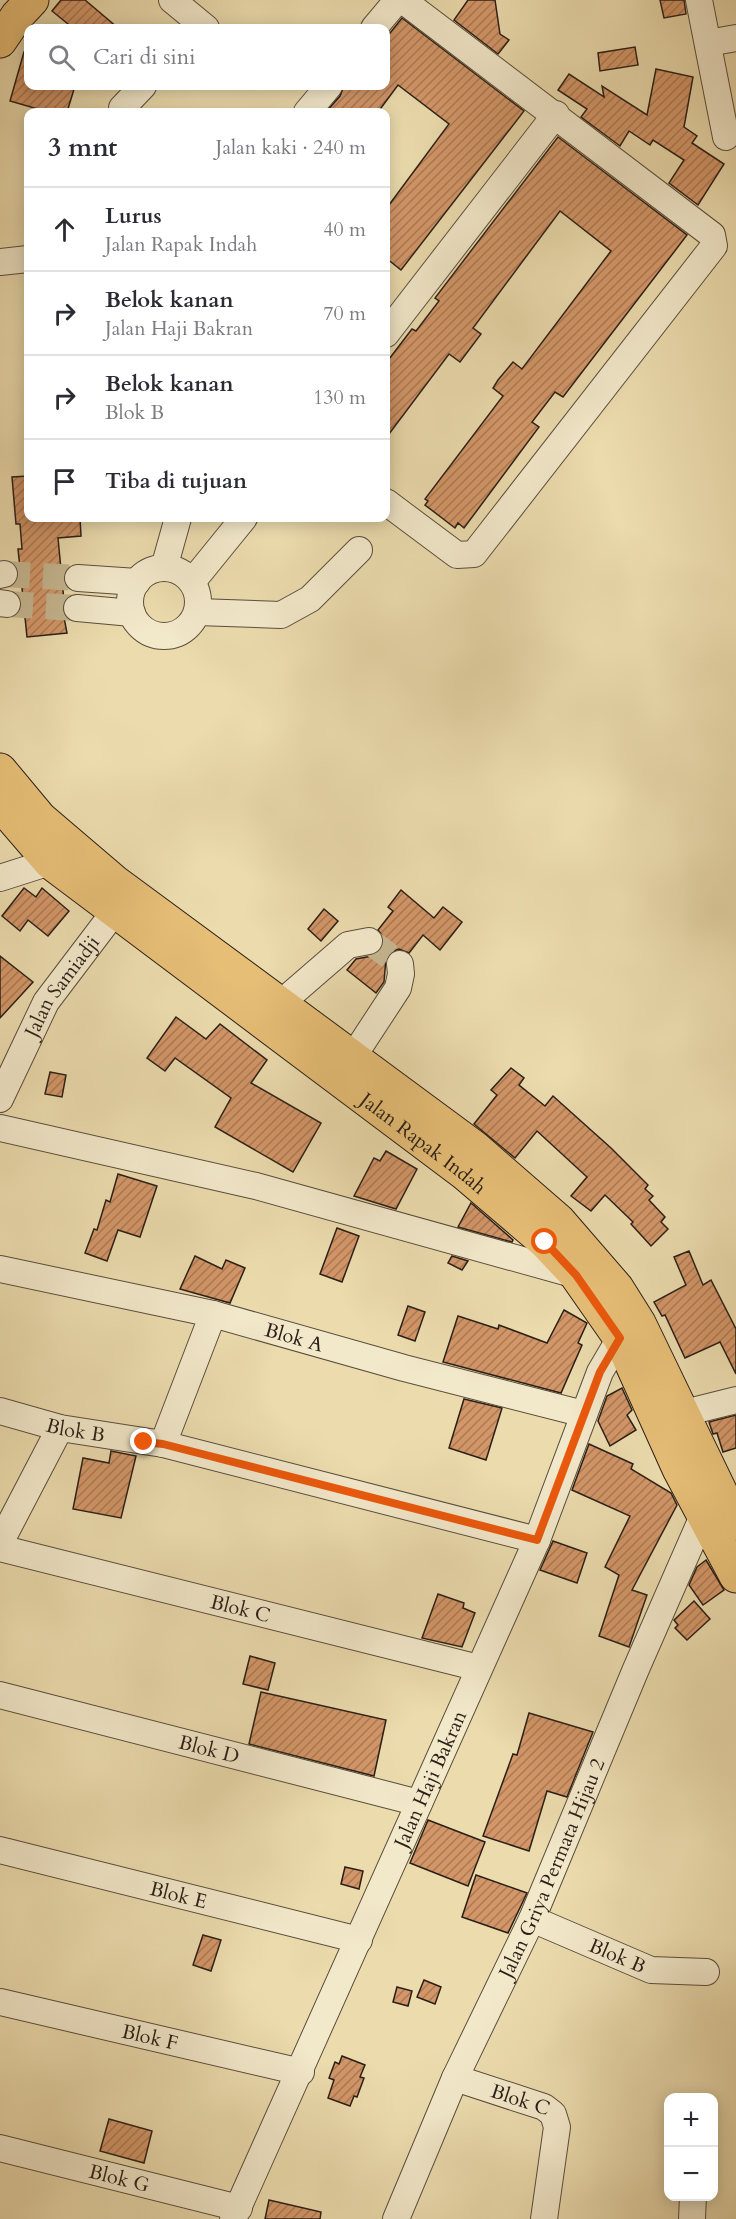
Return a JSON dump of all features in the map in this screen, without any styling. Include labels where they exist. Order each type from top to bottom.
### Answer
[{"type":"main road","points":[[0,41],[17,16],[33,0]]},
{"type":"main road","name":"Jalan Rapak Indah","points":[[0,770],[40,818],[273,1014],[345,1068],[545,1242],[576,1275],[620,1338],[679,1469],[736,1576]]},
{"type":"main road","name":"Jalan Rapak Indah","points":[[0,804],[50,862],[115,911],[273,1014]]},
{"type":"main road","name":"Jalan Rapak Indah","points":[[345,1068],[474,1147],[559,1221],[622,1297],[639,1323],[736,1524]]},
{"type":"street","points":[[172,0],[199,24]]},
{"type":"street","points":[[699,0],[726,137]]},
{"type":"street","points":[[377,24],[395,3],[402,1],[556,114],[725,247],[474,554],[457,555],[390,505]]},
{"type":"street","points":[[708,43],[736,38]]},
{"type":"street","points":[[122,108],[139,90]]},
{"type":"street","points":[[310,108],[326,90]]},
{"type":"street","points":[[390,328],[556,114]]},
{"type":"street","points":[[0,262],[24,259]]},
{"type":"street","points":[[164,568],[177,522]]},
{"type":"street","points":[[192,582],[241,522]]},
{"type":"street","points":[[197,612],[281,615],[310,599],[359,550]]},
{"type":"street","points":[[164,568],[184,574],[192,582],[198,602],[197,612],[184,630],[165,636],[144,630],[132,613],[130,602],[137,582],[144,574],[164,568]]},
{"type":"street","points":[[78,578],[137,582]]},
{"type":"street","points":[[77,608],[132,613]]},
{"type":"street","points":[[0,878],[50,862]]},
{"type":"street","name":"Jalan Samiadji","points":[[0,1099],[46,1002],[115,911]]},
{"type":"street","points":[[273,1014],[348,945],[369,941]]},
{"type":"street","points":[[345,1068],[398,988],[401,974],[400,964]]},
{"type":"street","points":[[0,1128],[256,1186],[576,1275]]},
{"type":"street","name":"Blok A","points":[[0,1269],[213,1314],[404,1368],[584,1414]]},
{"type":"street","points":[[163,1444],[213,1314]]},
{"type":"street","name":"Jalan Haji Bakran","points":[[236,2214],[537,1540],[600,1372],[620,1338]]},
{"type":"street","points":[[684,1413],[736,1400]]},
{"type":"street","name":"Blok B","points":[[0,1411],[60,1428],[163,1444],[537,1540]]},
{"type":"street","points":[[0,1543],[60,1428]]},
{"type":"street","name":"Jalan Griya Permata Hijau 2","points":[[396,2219],[455,2078],[532,1919],[636,1669],[703,1516]]},
{"type":"street","name":"Blok C","points":[[0,1548],[479,1668]]},
{"type":"street","name":"Blok D","points":[[0,1695],[419,1803]]},
{"type":"street","name":"Blok E","points":[[0,1850],[359,1940]]},
{"type":"street","name":"Blok B","points":[[532,1919],[651,1970],[706,1972]]},
{"type":"street","name":"Blok F","points":[[0,2002],[301,2072]]},
{"type":"street","name":"Blok C","points":[[455,2078],[544,2107],[553,2114],[557,2127],[544,2219]]},
{"type":"street","name":"Blok G","points":[[0,2148],[236,2214]]},
{"type":"street","points":[[692,2219],[693,2201]]},
{"type":"building","points":[[61,0],[85,0],[113,24],[68,24],[52,11]]},
{"type":"building","points":[[468,0],[495,0],[500,34],[509,40],[498,54],[454,20]]},
{"type":"building","points":[[660,0],[684,0],[686,14],[664,18]]},
{"type":"building","points":[[402,18],[524,111],[401,270],[390,261],[390,204],[449,124],[398,85],[381,108],[330,108],[342,90],[390,90],[390,33]]},
{"type":"building","points":[[635,47],[638,65],[600,71],[598,53]]},
{"type":"building","points":[[24,52],[24,90],[74,90],[68,108],[34,108],[10,101]]},
{"type":"building","points":[[656,69],[693,77],[684,127],[697,136],[692,143],[724,164],[698,205],[669,183],[684,160],[653,140],[650,145],[629,131],[620,146],[581,117],[587,109],[558,90],[569,74],[604,97],[602,86],[647,115]]},
{"type":"building","points":[[558,137],[687,235],[563,397],[555,392],[532,422],[539,427],[464,528],[458,523],[455,528],[425,505],[428,501],[425,499],[503,396],[493,388],[498,380],[513,362],[522,369],[611,251],[560,211],[473,328],[481,334],[460,362],[449,354],[390,433],[390,358],[412,329],[416,331],[439,301],[435,298]]},
{"type":"building","points":[[24,476],[24,522],[80,522],[81,536],[58,538],[64,601],[62,607],[67,633],[27,637],[18,549],[22,549],[20,524],[16,524],[12,477]]},
{"type":"building","points":[[24,888],[36,897],[42,888],[69,911],[48,936],[28,920],[20,931],[2,916]]},
{"type":"building","points":[[401,890],[434,918],[443,907],[462,922],[440,950],[423,935],[409,953],[399,949],[391,952],[386,958],[384,982],[376,993],[347,970],[356,959],[372,956],[383,946],[384,938],[378,930],[393,911],[388,907]]},
{"type":"building","points":[[324,909],[338,921],[321,941],[308,929]]},
{"type":"building","points":[[0,956],[33,982],[0,1018]]},
{"type":"building","points":[[176,1017],[206,1039],[220,1024],[267,1060],[251,1083],[321,1123],[293,1172],[215,1127],[231,1098],[175,1058],[165,1071],[147,1058]]},
{"type":"building","points":[[511,1068],[524,1078],[519,1085],[545,1106],[553,1096],[648,1185],[645,1189],[653,1196],[649,1200],[665,1217],[661,1222],[668,1229],[651,1246],[631,1224],[633,1222],[605,1195],[591,1211],[571,1196],[587,1177],[537,1131],[515,1158],[474,1124],[497,1095],[491,1090]]},
{"type":"building","points":[[50,1072],[66,1075],[62,1097],[45,1094]]},
{"type":"building","points":[[386,1151],[417,1169],[396,1209],[354,1196],[374,1158],[380,1161]]},
{"type":"building","points":[[118,1174],[157,1186],[140,1237],[118,1230],[107,1261],[85,1253],[94,1229],[97,1230],[106,1200],[110,1202]]},
{"type":"building","points":[[471,1203],[513,1240],[512,1242],[458,1227]]},
{"type":"building","points":[[337,1228],[359,1236],[342,1282],[320,1274]]},
{"type":"building","points":[[689,1251],[703,1285],[711,1280],[736,1329],[736,1374],[720,1342],[685,1358],[665,1315],[662,1316],[654,1302],[686,1285],[674,1257]]},
{"type":"building","points":[[195,1256],[222,1269],[226,1260],[245,1268],[230,1303],[180,1289]]},
{"type":"building","points":[[452,1256],[468,1261],[462,1270],[448,1263]]},
{"type":"building","points":[[408,1306],[425,1312],[415,1341],[398,1335]]},
{"type":"building","points":[[564,1310],[587,1323],[578,1343],[582,1345],[561,1393],[443,1362],[458,1316],[498,1329],[499,1325],[547,1343]]},
{"type":"building","points":[[622,1388],[632,1410],[627,1415],[636,1430],[610,1446],[598,1421],[607,1396]]},
{"type":"building","points":[[464,1399],[502,1408],[486,1460],[449,1448]]},
{"type":"building","points":[[736,1415],[736,1448],[723,1452],[717,1433],[713,1434],[709,1422]]},
{"type":"building","points":[[589,1444],[633,1464],[631,1469],[671,1493],[677,1505],[632,1590],[647,1595],[629,1647],[599,1636],[619,1575],[605,1567],[630,1516],[572,1490]]},
{"type":"building","points":[[111,1451],[136,1456],[121,1518],[73,1509],[83,1458],[109,1463]]},
{"type":"building","points":[[553,1541],[587,1553],[577,1583],[540,1570]]},
{"type":"building","points":[[706,1560],[724,1590],[703,1605],[689,1585],[697,1567]]},
{"type":"building","points":[[438,1594],[464,1603],[463,1608],[475,1613],[462,1647],[422,1638]]},
{"type":"building","points":[[694,1601],[710,1619],[687,1640],[675,1628],[678,1625],[674,1620]]},
{"type":"building","points":[[250,1656],[275,1663],[268,1690],[243,1684]]},
{"type":"building","points":[[261,1692],[386,1720],[374,1776],[249,1744]]},
{"type":"building","points":[[529,1713],[593,1732],[567,1797],[547,1791],[529,1851],[483,1836],[513,1754],[517,1755]]},
{"type":"building","points":[[428,1820],[485,1842],[468,1886],[410,1863]]},
{"type":"building","points":[[345,1867],[363,1871],[359,1889],[341,1884]]},
{"type":"building","points":[[476,1875],[527,1893],[508,1933],[462,1917]]},
{"type":"building","points":[[203,1935],[221,1940],[211,1971],[193,1965]]},
{"type":"building","points":[[424,1980],[441,1987],[435,2004],[417,1997]]},
{"type":"building","points":[[397,1987],[412,1991],[408,2006],[393,2002]]},
{"type":"building","points":[[342,2056],[365,2065],[360,2077],[364,2078],[357,2097],[354,2096],[350,2106],[328,2098],[334,2080],[329,2078],[335,2062],[339,2064]]},
{"type":"building","points":[[109,2119],[152,2131],[144,2163],[100,2151]]},
{"type":"building","points":[[269,2200],[321,2212],[320,2219],[265,2219]]},
{"type":"tunnel","points":[[4,574],[78,578]]},
{"type":"tunnel","points":[[7,604],[77,608]]},
{"type":"tunnel","points":[[369,941],[400,964]]},
{"type":"route","points":[[144,1442],[163,1444],[537,1540],[600,1372],[620,1338],[576,1275],[545,1242]]}]
